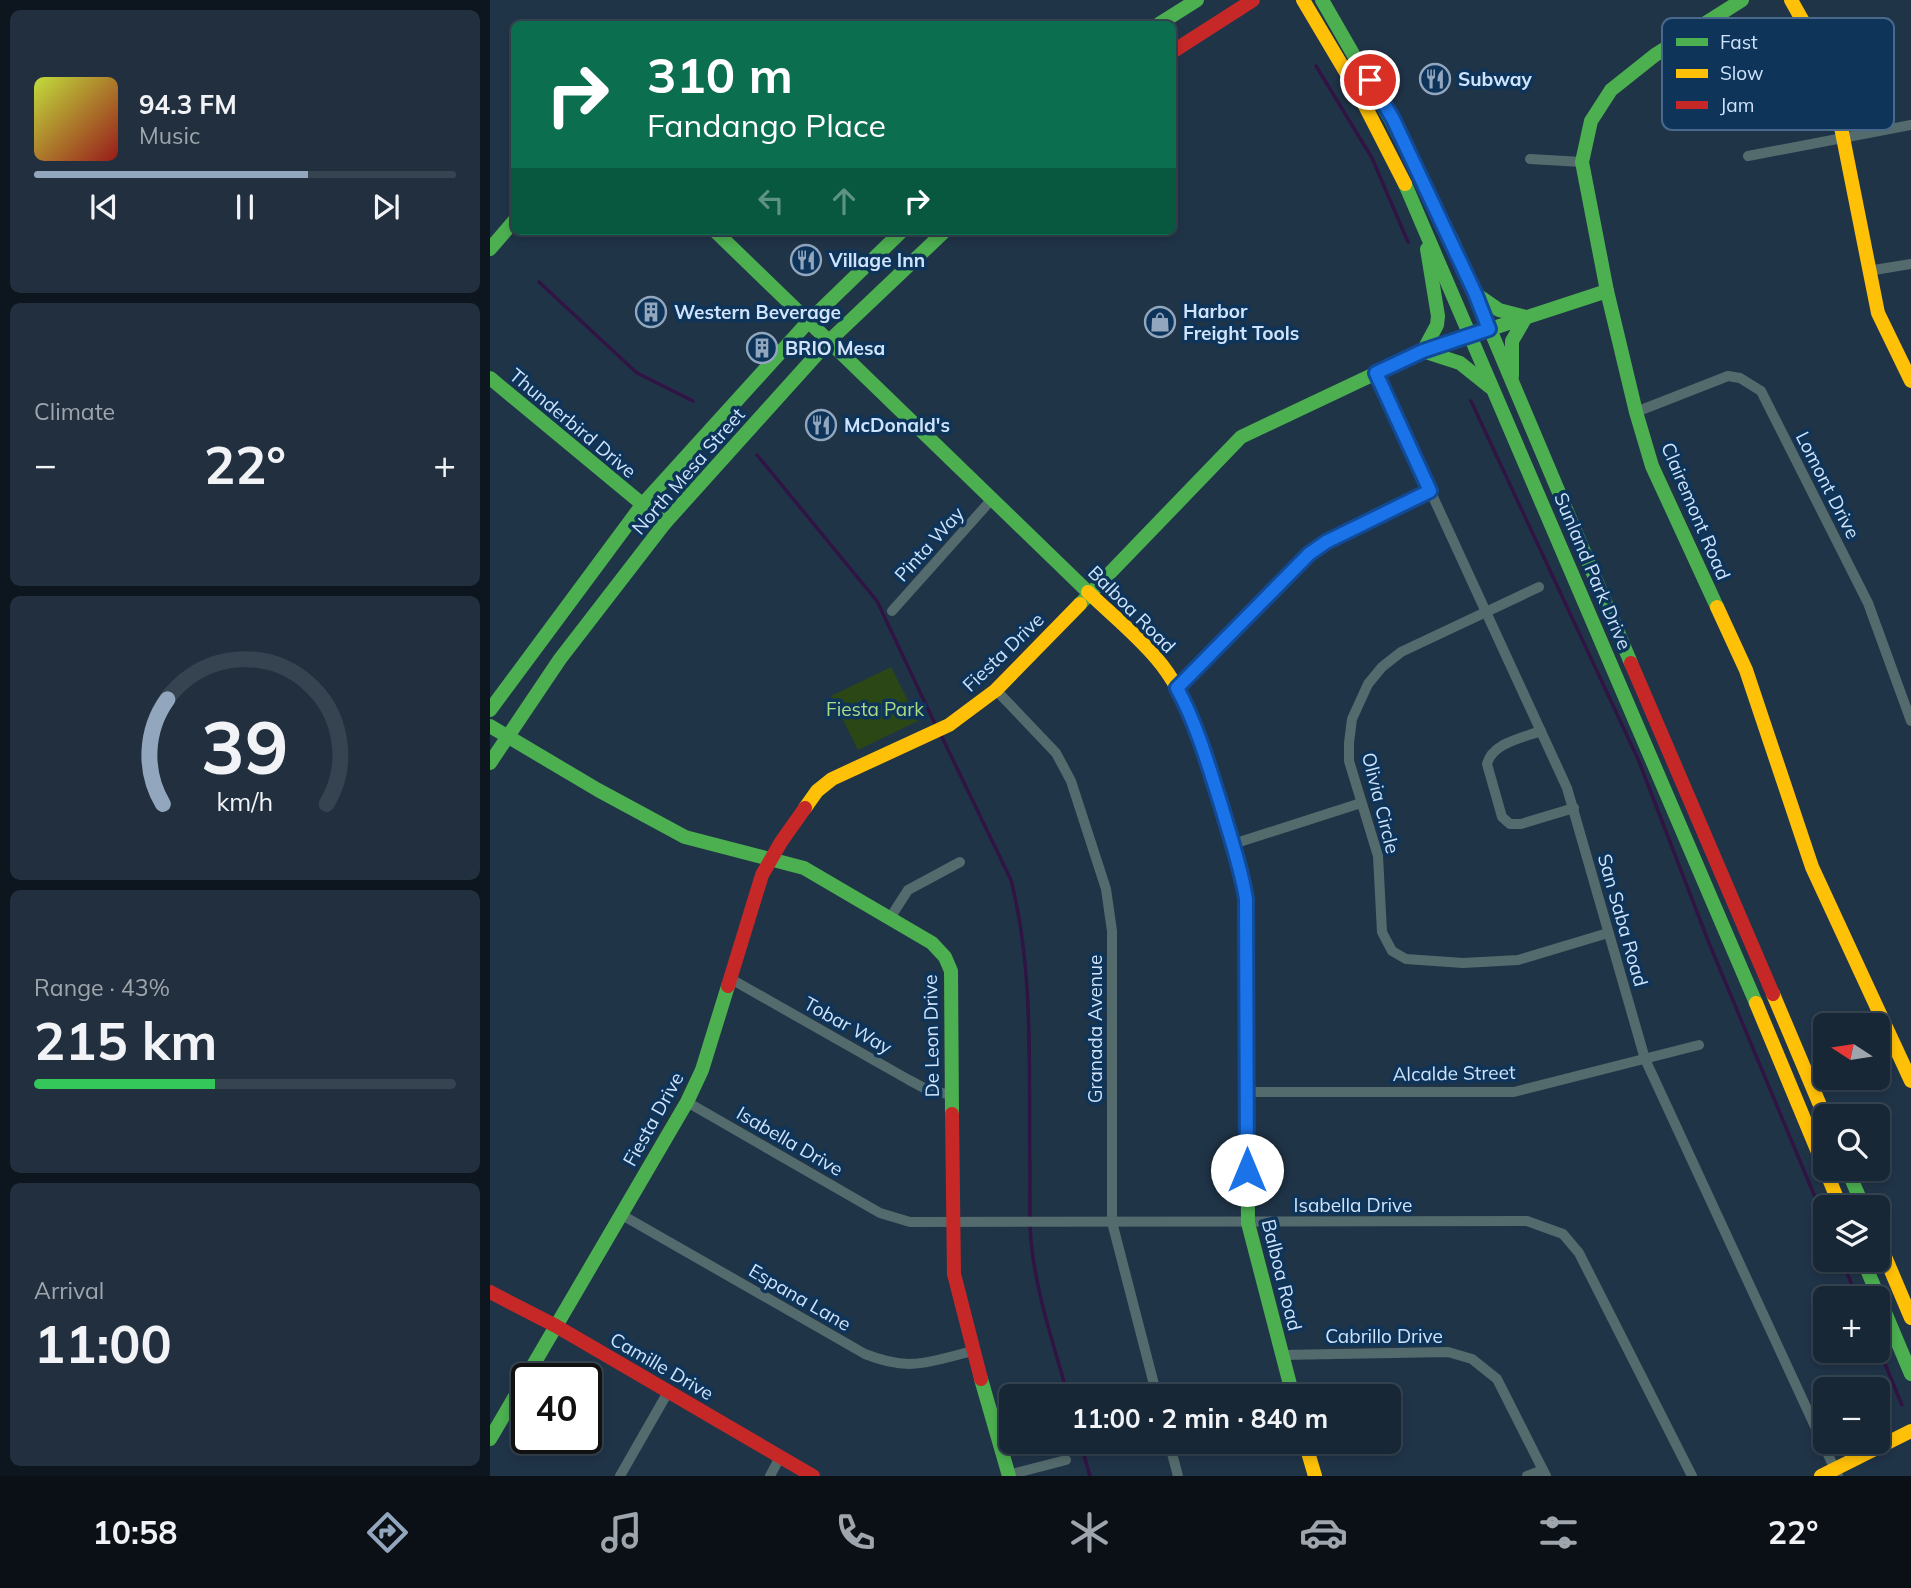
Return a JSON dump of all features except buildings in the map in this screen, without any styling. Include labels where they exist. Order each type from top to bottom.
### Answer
[{"type":"street","points":[[1164,21],[1197,0]]},
{"type":"street","points":[[1176,49],[1253,0]]},
{"type":"street","name":"Sunland Park Drive","points":[[1303,0],[1377,127],[1425,230],[1711,895],[1813,1140]]},
{"type":"street","name":"Sunland Park Drive","points":[[1322,0],[1393,119],[1475,293],[1819,1104]]},
{"type":"street","name":"Clairemont Road","points":[[1713,18],[1742,0]]},
{"type":"street","points":[[1791,0],[1801,18]]},
{"type":"street","name":"Clairemont Road","points":[[1662,50],[1634,68],[1605,96],[1588,128],[1583,144],[1582,162],[1607,292],[1652,466],[1746,670],[1812,867],[1911,1082]]},
{"type":"street","points":[[1377,127],[1393,119]]},
{"type":"street","points":[[1842,130],[1878,313],[1911,381]]},
{"type":"street","points":[[1748,156],[1883,130]]},
{"type":"street","points":[[1530,159],[1582,162]]},
{"type":"street","points":[[490,249],[511,225]]},
{"type":"street","points":[[1425,230],[1438,316],[1437,325],[1423,351],[1459,360],[1496,393]]},
{"type":"street","name":"Balboa Road","points":[[719,235],[1158,660],[1192,717],[1233,844],[1246,899],[1248,1223],[1289,1384]]},
{"type":"street","name":"North Mesa Street","points":[[490,710],[642,505],[808,322],[898,235]]},
{"type":"street","name":"North Mesa Street","points":[[490,763],[560,659],[665,523],[828,342],[941,235]]},
{"type":"street","points":[[1868,271],[1911,264]]},
{"type":"street","name":"Fiesta Drive","points":[[490,1439],[687,1102],[702,1070],[762,875],[770,858],[817,792],[832,779],[943,726],[969,711],[996,690],[1241,438],[1423,351],[1607,292]]},
{"type":"street","points":[[1475,293],[1499,310],[1513,316],[1526,317],[1512,341],[1512,382]]},
{"type":"street","name":"San Saba Road","points":[[1376,373],[1567,788],[1645,1059],[1831,1474]]},
{"type":"street","name":"Lomont Drive","points":[[1636,412],[1728,376],[1740,378],[1760,391],[1868,603],[1911,722]]},
{"type":"street","name":"Thunderbird Drive","points":[[490,378],[665,523]]},
{"type":"street","points":[[1177,688],[1309,554],[1326,542],[1430,491]]},
{"type":"street","name":"Pinta Way","points":[[892,611],[992,499]]},
{"type":"street","name":"Olivia Circle","points":[[1539,587],[1401,652],[1382,667],[1368,684],[1352,719],[1349,761],[1378,856],[1382,932],[1392,951],[1406,959],[1463,963],[1518,960],[1608,933]]},
{"type":"street","name":"Granada Avenue","points":[[996,690],[1056,753],[1071,781],[1105,890],[1112,931],[1112,1222],[1154,1384]]},
{"type":"street","name":"De Leon Drive","points":[[490,726],[598,790],[685,837],[804,868],[932,943],[945,957],[951,971],[954,1274],[1007,1475]]},
{"type":"street","points":[[1541,731],[1495,749],[1489,756],[1487,764],[1502,817],[1510,824],[1521,824],[1574,808]]},
{"type":"street","points":[[1233,844],[1361,803]]},
{"type":"street","points":[[890,918],[908,890],[960,862]]},
{"type":"street","name":"Tobar Way","points":[[730,979],[909,1080],[951,1095]]},
{"type":"street","name":"Alcalde Street","points":[[1247,1092],[1514,1092],[1699,1045]]},
{"type":"street","name":"Isabella Drive","points":[[687,1102],[880,1213],[910,1222],[1024,1224],[1527,1221],[1563,1234],[1579,1252],[1692,1476]]},
{"type":"street","name":"Espana Lane","points":[[622,1215],[865,1354],[888,1363],[911,1366],[973,1351]]},
{"type":"street","points":[[1890,1268],[1911,1318]]},
{"type":"street","points":[[1868,1272],[1911,1374]]},
{"type":"street","name":"Camille Drive","points":[[490,1292],[556,1326],[813,1476]]},
{"type":"street","name":"Cabrillo Drive","points":[[1281,1355],[1448,1352],[1472,1359],[1497,1379],[1544,1473]]},
{"type":"street","points":[[620,1476],[668,1392]]},
{"type":"street","points":[[1831,1474],[1911,1432]]},
{"type":"street","points":[[1172,1454],[1178,1476]]},
{"type":"street","points":[[1309,1454],[1315,1476]]},
{"type":"street","points":[[769,1476],[780,1457]]},
{"type":"street","points":[[1007,1475],[1066,1460]]},
{"type":"street","points":[[1527,1476],[1544,1473]]},
{"type":"green space","name":"Fiesta Park","points":[[891,667],[918,721],[858,750],[831,696]]},
{"type":"waterway","points":[[1316,66],[1372,158],[1408,242]]},
{"type":"waterway","points":[[539,282],[637,373],[693,401]]},
{"type":"waterway","points":[[1471,401],[1638,759],[1709,943],[1814,1195]]},
{"type":"waterway","points":[[757,455],[877,601],[936,726]]},
{"type":"waterway","points":[[940,733],[1011,880],[1019,916],[1029,1025],[1031,1241],[1041,1300],[1065,1384]]},
{"type":"waterway","points":[[1847,1272],[1852,1286]]},
{"type":"waterway","points":[[1885,1363],[1902,1405]]},
{"type":"waterway","points":[[1084,1454],[1090,1476]]},
{"type":"traffic: fast","points":[[1164,21],[1197,0]]},
{"type":"traffic: fast","points":[[1322,0],[1391,120],[1454,244],[1631,663]]},
{"type":"traffic: fast","points":[[1714,18],[1742,0]]},
{"type":"traffic: fast","points":[[1662,51],[1611,90],[1591,121],[1582,162],[1607,291],[1652,466],[1717,607]]},
{"type":"traffic: fast","points":[[1405,184],[1756,1003]]},
{"type":"traffic: fast","points":[[490,249],[511,224]]},
{"type":"traffic: fast","points":[[719,235],[1088,592]]},
{"type":"traffic: fast","points":[[490,710],[642,505],[808,322],[898,235]]},
{"type":"traffic: fast","points":[[490,763],[560,659],[665,523],[828,342],[941,235]]},
{"type":"traffic: fast","points":[[1427,249],[1438,316],[1437,325],[1423,351],[1460,363],[1490,387]]},
{"type":"traffic: fast","points":[[1080,604],[1241,437],[1423,351],[1607,291]]},
{"type":"traffic: fast","points":[[1476,294],[1499,310],[1526,317],[1512,341],[1512,376]]},
{"type":"traffic: fast","points":[[490,378],[665,523]]},
{"type":"traffic: fast","points":[[490,726],[598,790],[685,837],[804,868],[932,943],[945,957],[951,971],[952,1114]]},
{"type":"traffic: fast","points":[[1246,910],[1248,1223],[1290,1384]]},
{"type":"traffic: fast","points":[[490,1439],[687,1102],[702,1070],[728,986]]},
{"type":"traffic: fast","points":[[1852,1181],[1858,1195]]},
{"type":"traffic: fast","points":[[1868,1272],[1911,1374]]},
{"type":"traffic: fast","points":[[981,1379],[1009,1476]]},
{"type":"traffic: slow","points":[[1303,0],[1360,96],[1405,184]]},
{"type":"traffic: slow","points":[[1791,0],[1801,18]]},
{"type":"traffic: slow","points":[[1842,130],[1878,313],[1911,381]]},
{"type":"traffic: slow","points":[[1088,592],[1149,650],[1182,697],[1217,789],[1241,871],[1246,910]]},
{"type":"traffic: slow","points":[[805,808],[817,791],[832,779],[949,725],[996,690],[1080,604]]},
{"type":"traffic: slow","points":[[1717,607],[1746,670],[1812,867],[1911,1081]]},
{"type":"traffic: slow","points":[[1773,994],[1820,1104]]},
{"type":"traffic: slow","points":[[1756,1003],[1813,1140]]},
{"type":"traffic: slow","points":[[1830,1181],[1836,1195]]},
{"type":"traffic: slow","points":[[1890,1268],[1911,1318]]},
{"type":"traffic: slow","points":[[1821,1476],[1911,1431]]},
{"type":"traffic: slow","points":[[1309,1454],[1315,1476]]},
{"type":"traffic: jam","points":[[1176,49],[1253,0]]},
{"type":"traffic: jam","points":[[1631,663],[1773,994]]},
{"type":"traffic: jam","points":[[728,986],[762,875],[805,808]]},
{"type":"traffic: jam","points":[[952,1114],[954,1274],[981,1379]]},
{"type":"traffic: jam","points":[[490,1292],[556,1326],[813,1476]]},
{"type":"place","name":"Subway","points":[[1435,79]]},
{"type":"place","name":"Village Inn","points":[[806,260]]},
{"type":"place","name":"Western Beverage","points":[[651,312]]},
{"type":"place","name":"Harbor Freight Tools","points":[[1160,322]]},
{"type":"place","name":"BRIO Mesa","points":[[762,348]]},
{"type":"place","name":"McDonald's","points":[[821,425]]},
{"type":"route","points":[[1247,1170],[1246,899],[1242,875],[1204,748],[1177,688],[1309,554],[1326,542],[1430,491],[1376,373],[1423,351],[1489,329],[1475,293],[1393,119],[1370,80]]}]
